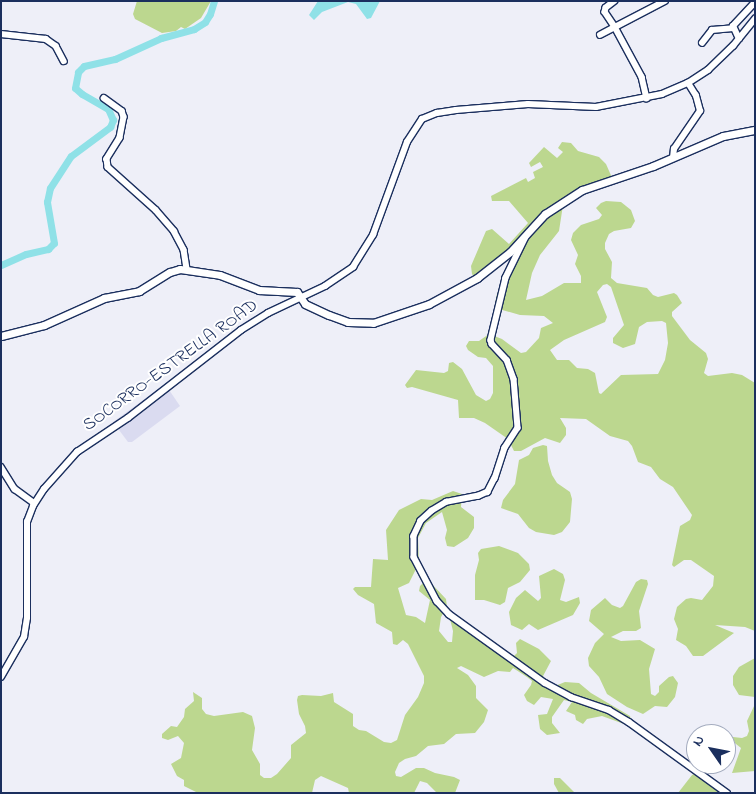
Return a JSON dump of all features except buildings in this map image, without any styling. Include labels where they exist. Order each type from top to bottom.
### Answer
[{"type":"main road","points":[[1,336],[44,325],[104,298],[139,291],[170,272],[188,270],[220,275],[258,290],[297,292],[308,306],[342,320],[373,324],[420,307],[468,283],[490,269],[526,237],[545,214],[582,190],[673,158],[731,133],[755,130]]},
{"type":"street","points":[[615,1],[606,8],[605,12],[638,68],[647,98]]},
{"type":"street","points":[[600,35],[664,1]]},
{"type":"street","points":[[733,28],[735,22],[755,2]]},
{"type":"street","name":"SOCORRO-ESTRELLA ROAD","points":[[1,677],[21,646],[26,628],[26,528],[34,503],[54,476],[77,452],[128,418],[249,324],[342,276],[357,262],[380,218],[408,142],[419,122],[426,117],[444,112],[510,105],[544,104],[586,107],[647,98],[688,84],[708,70],[740,39],[755,19]]},
{"type":"street","points":[[733,28],[740,39]]},
{"type":"street","points":[[702,43],[712,30],[733,28]]},
{"type":"street","points":[[1,34],[46,39],[56,46],[64,61]]},
{"type":"street","points":[[673,158],[674,149],[700,112],[696,96],[688,84]]},
{"type":"street","points":[[104,98],[122,112],[124,116],[120,138],[107,159],[108,167],[164,218],[181,243],[188,270]]},
{"type":"street","points":[[526,237],[506,278],[491,340],[492,344],[507,360],[514,379],[518,428],[505,448],[488,492],[479,496],[447,502],[432,511],[421,522],[414,536],[414,557],[437,601],[449,614],[545,683],[571,697],[609,710],[628,722],[727,793]]},
{"type":"street","points":[[1,467],[16,489],[34,503]]},
{"type":"shaded area","points":[[165,384],[180,406],[132,442],[128,442],[113,422]]},
{"type":"green space","points":[[137,1],[211,1],[201,18],[185,29],[181,27],[176,31],[162,33],[135,19],[133,14]]},
{"type":"green space","points":[[562,142],[571,143],[578,151],[599,157],[606,164],[613,180],[609,185],[573,199],[563,205],[559,231],[540,255],[532,273],[526,300],[542,296],[564,283],[581,283],[581,276],[575,264],[578,255],[571,240],[573,233],[581,225],[599,219],[602,215],[596,208],[601,203],[606,201],[621,202],[631,210],[635,221],[631,228],[614,231],[609,234],[605,243],[605,249],[612,262],[611,278],[617,283],[647,288],[653,295],[658,297],[674,293],[677,295],[682,303],[672,312],[672,316],[690,340],[706,353],[708,359],[704,373],[708,376],[732,373],[742,375],[755,383],[755,631],[745,627],[715,625],[734,633],[703,656],[693,656],[686,646],[676,640],[678,629],[674,619],[677,607],[686,599],[702,600],[713,586],[714,576],[691,560],[684,560],[674,567],[672,565],[680,526],[690,520],[692,515],[673,487],[660,479],[651,467],[638,462],[628,441],[610,436],[586,419],[560,418],[566,428],[566,435],[560,443],[545,438],[521,451],[514,451],[508,439],[485,423],[474,418],[459,418],[458,400],[412,387],[407,388],[405,385],[416,370],[444,373],[448,371],[449,363],[453,362],[462,369],[476,395],[486,401],[490,399],[493,393],[493,366],[486,358],[478,357],[468,350],[466,346],[469,341],[479,341],[489,334],[502,339],[521,353],[526,352],[539,338],[541,328],[553,323],[544,316],[520,315],[499,309],[495,303],[511,260],[510,257],[476,280],[472,274],[471,266],[486,231],[492,229],[509,244],[528,223],[509,201],[492,201],[491,196],[526,178],[528,182],[535,178],[533,172],[543,167],[540,162],[531,167],[529,163],[544,147],[557,158],[563,152],[558,148]],"holes":[[[607,284],[611,287],[624,325],[613,338],[613,343],[623,348],[635,344],[639,327],[647,322],[662,321],[666,323],[668,343],[665,360],[658,374],[621,375],[601,394],[599,393],[595,373],[588,369],[577,368],[569,360],[557,360],[550,350],[564,340],[605,322],[607,317],[597,292],[603,285]]]},
{"type":"green space","points":[[543,445],[547,446],[548,461],[552,475],[557,483],[570,492],[572,499],[570,522],[562,532],[554,535],[536,532],[529,528],[518,514],[501,508],[503,500],[515,484],[519,460],[529,455],[533,448]]},
{"type":"green space","points":[[453,491],[462,494],[461,507],[474,517],[474,528],[468,538],[454,547],[447,546],[445,538],[447,530],[442,512],[426,523],[418,538],[419,563],[409,583],[398,588],[406,615],[416,617],[425,623],[430,600],[419,591],[420,586],[425,581],[430,582],[446,599],[447,607],[460,620],[481,632],[509,654],[514,656],[517,653],[516,643],[520,639],[539,649],[551,661],[543,676],[545,680],[555,686],[565,682],[579,683],[591,693],[630,716],[631,720],[624,724],[602,716],[587,719],[583,724],[576,720],[575,715],[566,711],[572,702],[564,700],[552,717],[552,723],[560,733],[547,735],[540,729],[538,715],[547,714],[553,699],[541,697],[534,705],[527,701],[524,695],[532,681],[513,668],[510,672],[498,671],[484,677],[461,666],[457,668],[468,675],[476,686],[476,698],[488,710],[484,722],[475,733],[456,734],[444,744],[428,746],[416,756],[399,763],[395,772],[396,776],[401,777],[416,768],[424,768],[435,773],[454,777],[460,780],[455,793],[437,793],[427,783],[420,781],[414,793],[349,793],[348,788],[321,776],[315,780],[312,793],[198,793],[184,786],[184,780],[177,776],[171,764],[181,758],[184,743],[178,736],[168,740],[162,738],[162,734],[171,726],[177,727],[184,717],[185,709],[194,701],[193,692],[202,698],[202,709],[206,714],[214,716],[243,712],[252,716],[255,728],[252,750],[260,764],[260,775],[264,778],[271,778],[277,774],[291,758],[291,745],[306,733],[299,714],[298,696],[321,696],[333,693],[334,702],[353,714],[353,726],[359,730],[366,731],[384,742],[391,743],[397,740],[405,715],[418,697],[424,683],[424,676],[408,644],[403,640],[397,645],[393,644],[392,632],[376,623],[374,604],[358,595],[353,589],[355,587],[371,587],[373,559],[388,560],[386,530],[399,510],[421,499],[432,500]],"holes":[[[447,607],[453,631],[452,642],[448,642],[439,631],[441,617]]]},
{"type":"green space","points":[[499,546],[518,553],[529,564],[530,570],[520,582],[508,588],[505,602],[500,605],[484,600],[475,600],[475,575],[479,560],[478,553],[481,549]]},
{"type":"green space","points":[[554,569],[563,574],[565,580],[560,600],[566,602],[579,597],[580,603],[573,615],[538,630],[529,624],[522,630],[511,625],[509,612],[516,598],[525,590],[538,601],[541,598],[539,576]]},
{"type":"green space","points":[[641,579],[647,580],[648,584],[639,611],[641,628],[636,631],[623,631],[611,637],[621,641],[640,640],[655,649],[649,669],[651,694],[655,696],[659,692],[659,686],[669,677],[673,676],[678,683],[675,697],[667,707],[655,706],[643,714],[627,707],[607,694],[599,677],[589,666],[588,658],[595,643],[604,634],[589,621],[591,610],[605,598],[612,605],[620,608],[623,606],[636,582]]},
{"type":"green space","points":[[755,658],[755,697],[739,695],[733,685],[733,676],[739,667]]},
{"type":"green space","points":[[755,704],[755,771],[736,773],[736,762],[741,748],[736,744],[736,737],[747,736],[749,731],[747,721]]},
{"type":"green space","points":[[697,774],[723,793],[678,793],[692,775]]},
{"type":"green space","points":[[554,778],[560,778],[575,793],[559,793],[554,784]]},
{"type":"water","points":[[318,1],[380,1],[371,18],[367,19],[356,4],[348,2],[322,12],[314,20],[309,15]]},
{"type":"waterway","points":[[1,265],[26,254],[48,249],[54,243],[47,202],[50,188],[71,156],[110,127],[113,120],[108,109],[75,88],[78,72],[84,66],[115,59],[161,38],[194,29],[205,22],[214,1]]}]
